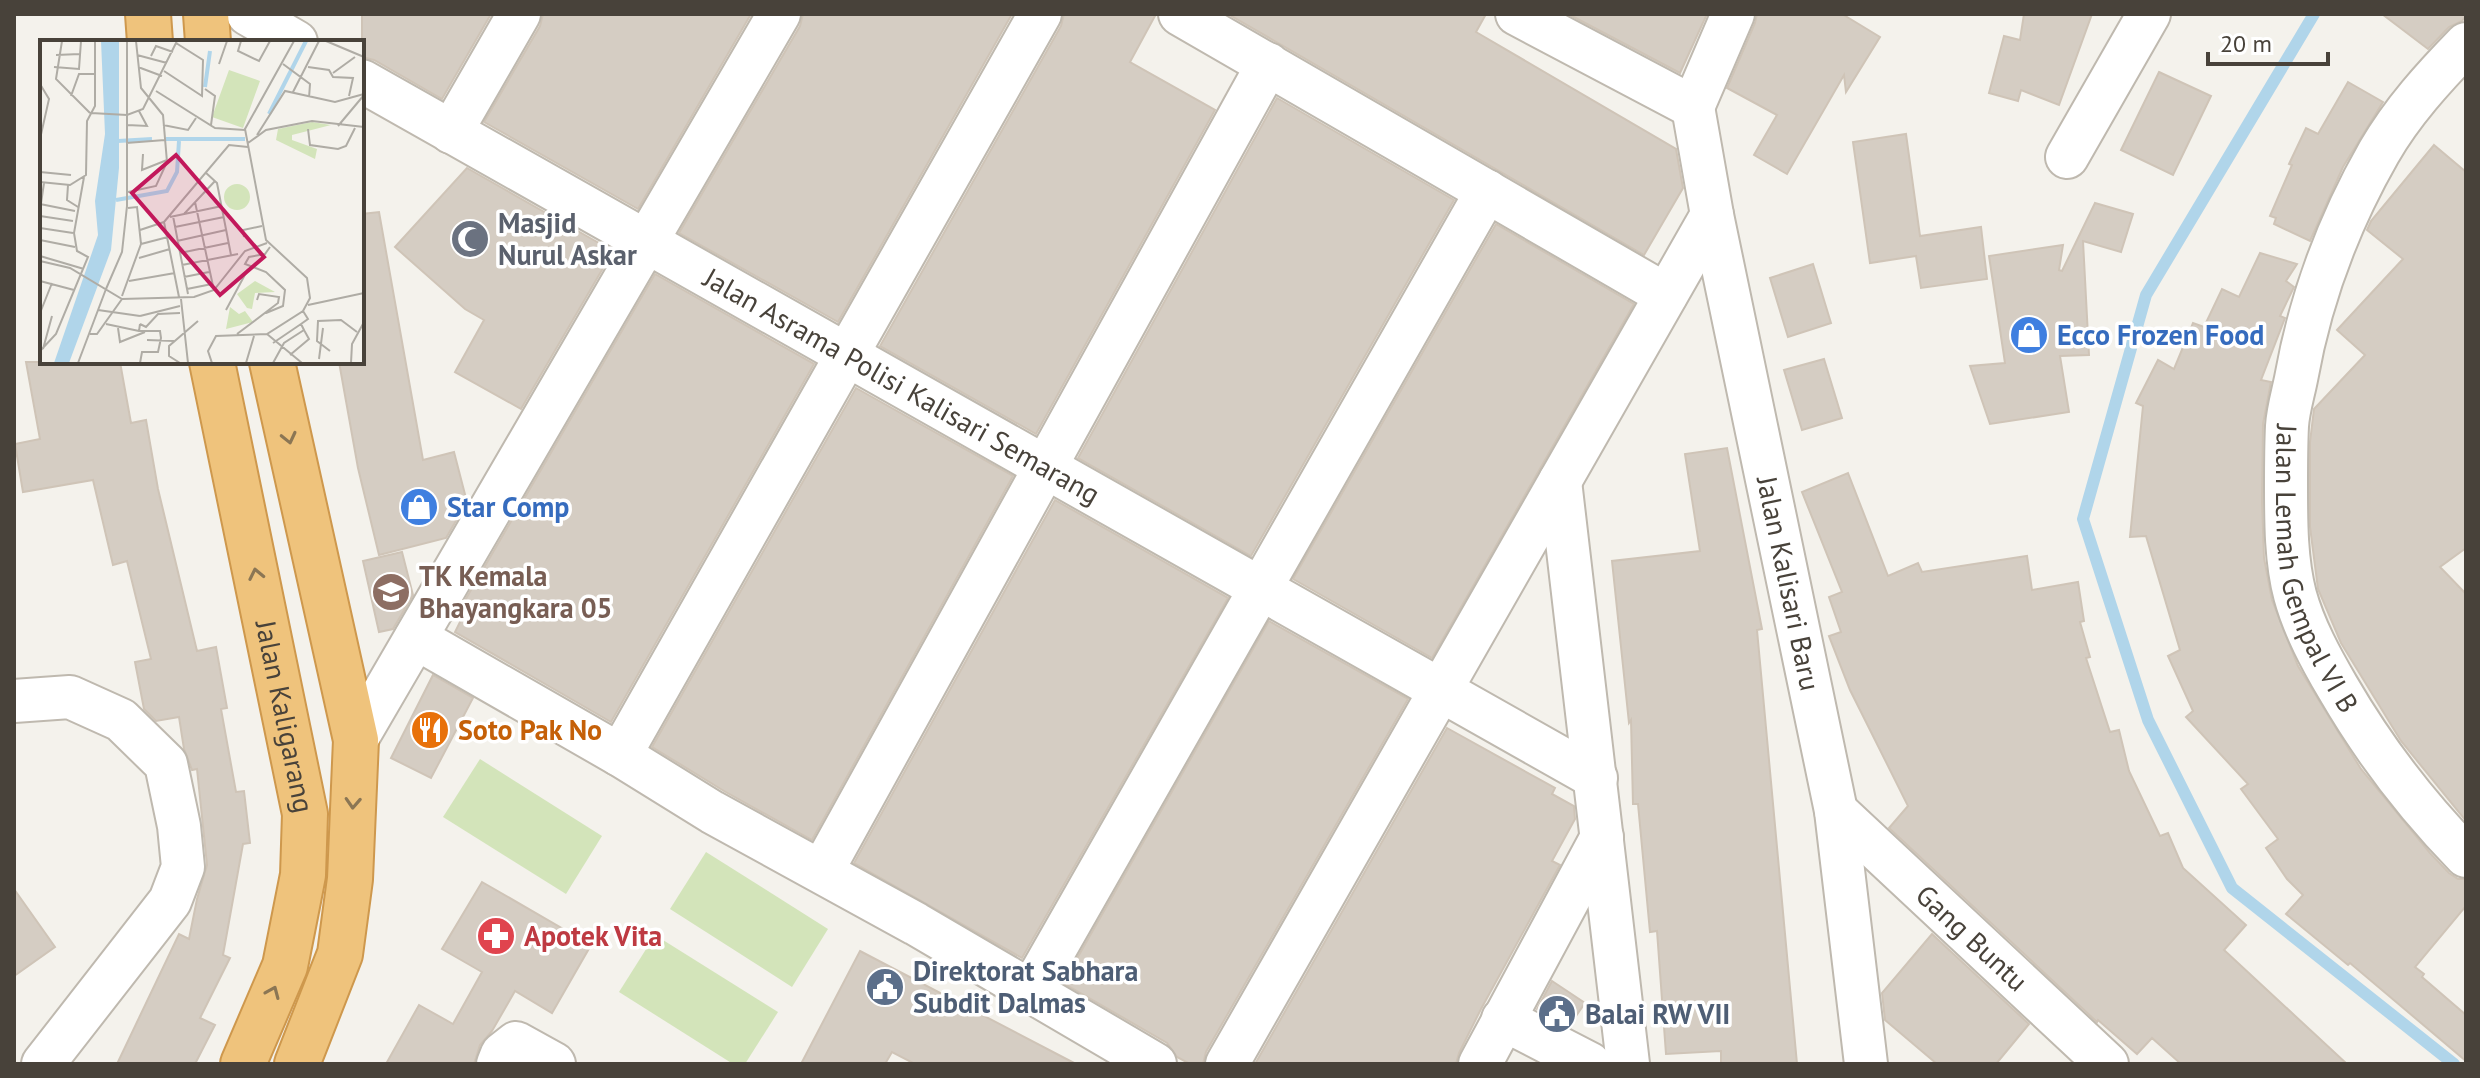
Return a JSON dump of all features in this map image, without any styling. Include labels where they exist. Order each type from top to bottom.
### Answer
[{"type":"highway","points":[[148,14],[150,40]]},
{"type":"highway","points":[[206,14],[208,40]]},
{"type":"highway","name":"Jalan Kaligarang","points":[[212,364],[305,814],[303,875],[285,966],[243,1064]]},
{"type":"highway","name":"Jalan Kaligarang","points":[[272,364],[356,740],[350,879],[340,954],[297,1064]]},
{"type":"street","points":[[451,132],[519,14]]},
{"type":"street","points":[[356,740],[779,14]]},
{"type":"street","points":[[620,755],[1040,14]]},
{"type":"street","points":[[1180,14],[1666,295]]},
{"type":"street","points":[[1517,14],[1693,107],[1733,14]]},
{"type":"street","points":[[2067,157],[2149,14]]},
{"type":"street","points":[[251,15],[293,40]]},
{"type":"street","name":"Jalan Lemah Gempal VI B","points":[[2466,44],[2410,108],[2380,150],[2352,205],[2328,264],[2302,343],[2287,424],[2286,507],[2289,563],[2295,596],[2322,661],[2391,772],[2466,856]]},
{"type":"street","points":[[822,871],[1268,64]]},
{"type":"street","name":"Jalan Asrama Polisi Kalisari Semarang","points":[[364,82],[1596,778]]},
{"type":"street","name":"Jalan Kalisari Baru","points":[[1693,107],[1712,215],[1836,811],[1866,1064]]},
{"type":"street","points":[[1031,991],[1487,191]]},
{"type":"street","points":[[1227,1064],[1712,215]]},
{"type":"street","points":[[1560,481],[1628,1064]]},
{"type":"street","points":[[416,638],[620,755],[712,812],[822,871],[1155,1064]]},
{"type":"street","points":[[14,700],[70,697],[121,720],[166,764],[179,826],[183,867],[170,901],[43,1064]]},
{"type":"street","name":"Gang Buntu","points":[[1836,811],[2107,1064]]},
{"type":"street","points":[[1480,1064],[1602,837]]},
{"type":"street","points":[[1503,1019],[1590,1064]]},
{"type":"street","points":[[498,1064],[502,1054],[516,1043],[554,1064]]},
{"type":"green space","points":[[480,759],[602,836],[566,894],[443,817]]},
{"type":"green space","points":[[706,852],[828,929],[792,987],[670,909]]},
{"type":"green space","points":[[655,935],[778,1012],[745,1064],[733,1064],[619,992]]},
{"type":"building","points":[[362,14],[491,14],[442,99],[374,60],[364,58]]},
{"type":"building","points":[[543,14],[751,14],[638,209],[484,122],[540,26]]},
{"type":"building","points":[[803,14],[1012,14],[838,322],[679,233],[800,26]]},
{"type":"building","points":[[1064,14],[1156,14],[1130,62],[1215,110],[1036,434],[880,346],[1061,26]]},
{"type":"building","points":[[1228,14],[1486,14],[1476,32],[1676,149],[1683,188],[1644,255]]},
{"type":"building","points":[[1568,14],[1707,14],[1680,73]]},
{"type":"building","points":[[1757,14],[1842,14],[1880,37],[1846,92],[1844,75],[1787,174],[1754,155],[1777,115],[1727,88]]},
{"type":"building","points":[[2024,14],[2092,14],[2059,105],[2021,90],[2018,101],[1989,93],[2004,36],[2020,40]]},
{"type":"building","points":[[2382,14],[2466,16],[2449,27],[2428,49]]},
{"type":"building","points":[[2159,72],[2211,96],[2173,175],[2121,150]]},
{"type":"building","points":[[2348,82],[2383,102],[2343,167],[2310,241],[2274,224],[2276,218],[2270,216],[2306,128],[2318,134]]},
{"type":"building","points":[[1277,98],[1454,200],[1251,556],[1078,458]]},
{"type":"building","points":[[1906,134],[1920,236],[1981,227],[1987,279],[1921,288],[1916,256],[1870,263],[1853,142]]},
{"type":"building","points":[[2434,145],[2466,172],[2466,548],[2440,567],[2466,594],[2466,821],[2401,741],[2341,643],[2318,589],[2310,527],[2310,442],[2314,409],[2365,355],[2337,330],[2403,259],[2367,230],[2371,221]]},
{"type":"building","points":[[467,168],[613,251],[521,409],[455,372],[484,320],[465,309],[395,247]]},
{"type":"building","points":[[2095,203],[2133,214],[2121,252],[2083,241],[2089,355],[2060,356],[2069,412],[1990,424],[1970,366],[2005,363],[1989,256],[2063,245],[2059,270],[2062,271]]},
{"type":"building","points":[[379,212],[423,460],[454,452],[467,502],[446,538],[379,555],[358,468],[339,364],[364,364],[364,214]]},
{"type":"building","points":[[1496,224],[1634,304],[1432,658],[1293,579]]},
{"type":"building","points":[[2260,253],[2297,264],[2286,281],[2294,287],[2280,316],[2285,318],[2261,380],[2271,382],[2263,424],[2262,501],[2264,558],[2272,600],[2298,666],[2361,769],[2449,873],[2458,879],[2466,879],[2466,906],[2415,967],[2424,974],[2422,977],[2466,1015],[2466,1061],[2350,963],[2348,965],[2286,914],[2303,895],[2287,879],[2266,848],[2278,839],[2241,789],[2248,784],[2186,717],[2193,711],[2168,656],[2180,650],[2146,536],[2130,537],[2143,406],[2136,403],[2158,360],[2174,369],[2193,323],[2204,327],[2222,289],[2239,297]]},
{"type":"building","points":[[1813,264],[1831,323],[1788,337],[1770,278]]},
{"type":"building","points":[[655,274],[814,364],[611,722],[455,632],[465,612],[457,614]]},
{"type":"building","points":[[1824,359],[1842,418],[1802,430],[1784,370]]},
{"type":"building","points":[[26,362],[120,364],[131,423],[146,420],[158,489],[197,651],[216,647],[227,708],[221,709],[236,792],[244,791],[250,843],[243,844],[223,955],[230,958],[200,1018],[215,1025],[195,1064],[117,1064],[179,934],[189,939],[207,865],[197,769],[192,770],[184,749],[179,717],[156,721],[144,709],[135,662],[151,659],[127,561],[113,565],[93,480],[23,492],[15,444],[40,439]]},
{"type":"building","points":[[856,388],[1013,476],[812,840],[652,747]]},
{"type":"building","points":[[1727,448],[1762,629],[1757,630],[1797,1064],[1721,1064],[1721,1051],[1666,1054],[1657,931],[1650,932],[1638,804],[1633,804],[1631,720],[1629,723],[1612,561],[1700,551],[1685,454]]},
{"type":"building","points":[[1848,473],[1888,576],[1918,563],[1922,572],[2027,556],[2032,590],[2078,582],[2084,621],[2080,622],[2090,657],[2086,658],[2110,732],[2119,730],[2129,771],[2160,836],[2168,833],[2183,868],[2246,925],[2224,950],[2347,1064],[2181,1064],[2152,1038],[2137,1054],[2097,1022],[1889,828],[1908,806],[1850,690],[1829,636],[1841,632],[1829,597],[1842,592],[1802,492]]},
{"type":"building","points":[[1055,500],[1228,598],[1022,958],[854,863]]},
{"type":"building","name":"TK Kemala Bhayangkara 05","points":[[402,552],[413,595],[393,629],[379,632],[363,561]]},
{"type":"building","points":[[1269,621],[1408,699],[1206,1052],[1203,1064],[1190,1064],[1177,1057],[1167,1043],[1063,983]]},
{"type":"building","points":[[433,675],[473,698],[431,778],[391,758]]},
{"type":"building","points":[[1447,728],[1555,788],[1552,794],[1574,806],[1575,819],[1552,861],[1560,865],[1481,1009],[1456,1064],[1255,1064]]},
{"type":"building","points":[[482,882],[591,945],[552,1013],[515,991],[492,1031],[480,1045],[474,1064],[386,1064],[419,1005],[453,1024],[482,972],[442,949]]},
{"type":"building","points":[[14,889],[55,947],[14,976]]},
{"type":"building","points":[[1932,934],[2029,1024],[1996,1064],[1937,1064],[1885,1020],[1882,993]]},
{"type":"building","name":"Direktorat Sabhara Subdit Dalmas","points":[[860,951],[1076,1064],[915,1064],[892,1052],[885,1064],[801,1064]]},
{"type":"building","name":"Balai RW VII","points":[[1552,981],[1585,1003],[1569,1026],[1537,1009]]},
{"type":"waterway","points":[[2314,14],[2146,295],[2083,519],[2148,720],[2232,888],[2454,1064]]},
{"type":"place","name":"Masjid Nurul Askar","points":[[470,239]]},
{"type":"place","name":"Ecco Frozen Food","points":[[2029,335]]},
{"type":"place","name":"Star Comp","points":[[419,507]]},
{"type":"place","name":"TK Kemala Bhayangkara 05","points":[[391,592]]},
{"type":"place","name":"Soto Pak No","points":[[430,730]]},
{"type":"place","name":"Apotek Vita","points":[[496,936]]},
{"type":"place","name":"Direktorat Sabhara Subdit Dalmas","points":[[885,987]]},
{"type":"place","name":"Balai RW VII","points":[[1557,1014]]}]
